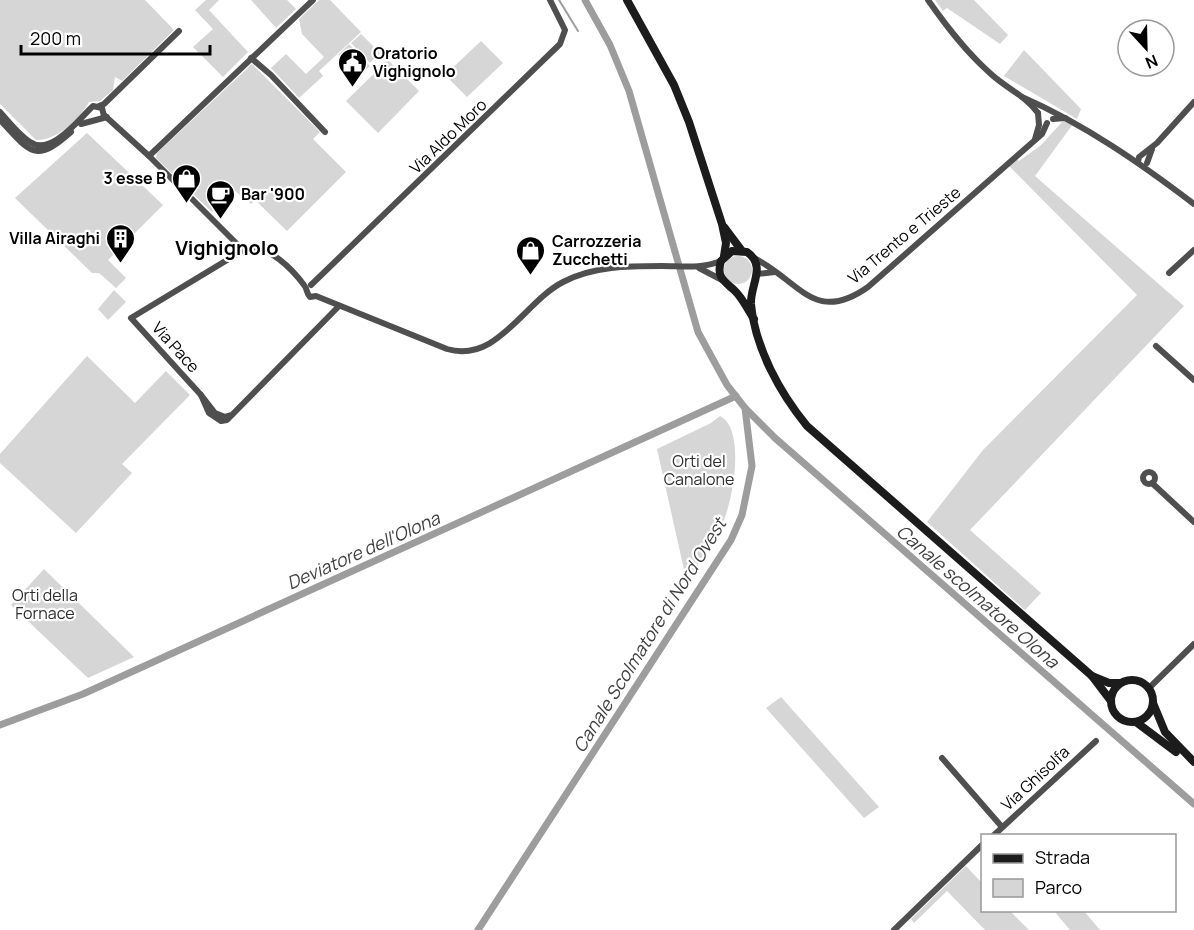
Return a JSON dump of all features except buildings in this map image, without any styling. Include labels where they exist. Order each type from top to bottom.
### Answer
[{"type":"main road","points":[[627,0],[681,102],[722,225],[726,243],[719,272],[722,280],[733,288],[754,319],[776,380],[807,426],[1092,676],[1121,716],[1136,722],[1194,764]]},
{"type":"main road","points":[[722,225],[742,251],[754,258],[757,274],[753,282],[754,319]]},
{"type":"main road","points":[[722,259],[732,251],[742,251]]},
{"type":"main road","points":[[733,288],[743,289],[753,282]]},
{"type":"main road","points":[[1092,676],[1109,683],[1138,682],[1148,688],[1164,732],[1194,764]]},
{"type":"main road","points":[[1111,701],[1114,687],[1119,682]]},
{"type":"main road","points":[[1136,722],[1147,716],[1153,703]]},
{"type":"street","points":[[149,156],[313,0]]},
{"type":"street","name":"Via Aldo Moro","points":[[313,288],[560,44],[565,30],[550,0]]},
{"type":"street","points":[[928,0],[966,50],[994,77],[1052,115],[1068,118],[1141,161],[1154,176],[1194,204]]},
{"type":"street","points":[[0,120],[38,152],[51,149],[81,124],[92,119],[96,121],[179,31]]},
{"type":"street","points":[[251,58],[271,75],[325,132]]},
{"type":"street","points":[[1022,97],[1047,123]]},
{"type":"street","points":[[1141,161],[1194,102]]},
{"type":"street","points":[[0,112],[30,146],[41,146],[52,143],[93,106],[103,111],[243,250],[252,247],[270,253],[325,300],[447,349],[470,352],[492,342],[552,288],[575,276],[608,269],[663,266],[696,267],[722,280]]},
{"type":"street","points":[[1034,140],[1038,116],[1044,108]]},
{"type":"street","points":[[89,112],[92,119]]},
{"type":"street","name":"Via Trento e Trieste","points":[[754,258],[781,274],[810,298],[821,303],[836,303],[860,293],[1044,132],[1052,115]]},
{"type":"street","name":"Via Pace","points":[[243,250],[131,318],[215,412],[225,417],[232,415],[339,306]]},
{"type":"street","points":[[1169,273],[1194,250]]},
{"type":"street","points":[[696,267],[722,259]]},
{"type":"street","points":[[757,274],[770,271],[781,274]]},
{"type":"street","points":[[1156,346],[1194,380]]},
{"type":"street","points":[[1152,483],[1194,522]]},
{"type":"street","points":[[1148,688],[1194,644]]},
{"type":"street","name":"Via Ghisolfa","points":[[995,834],[1096,741]]},
{"type":"street","points":[[1184,753],[1194,755]]},
{"type":"street","points":[[942,758],[1002,827]]},
{"type":"street","points":[[894,930],[981,846]]},
{"type":"green space","points":[[0,0],[145,0],[174,30],[122,81],[115,77],[113,90],[100,101],[89,102],[67,128],[51,137],[36,140],[0,104]]},
{"type":"green space","points":[[206,0],[219,0],[209,10],[248,52],[223,77],[193,47],[213,29],[195,10]]},
{"type":"green space","points":[[251,0],[287,0],[296,9],[276,28]]},
{"type":"green space","points":[[319,0],[330,0],[361,32],[319,71],[323,76],[299,98],[271,68],[286,54],[306,74],[324,57],[302,34],[299,19]]},
{"type":"green space","points":[[935,0],[974,0],[1008,35],[1000,44],[947,8],[943,11]]},
{"type":"green space","points":[[361,34],[380,53],[370,63],[351,43]]},
{"type":"green space","points":[[481,41],[503,63],[467,97],[445,75]]},
{"type":"green space","points":[[349,44],[370,66],[358,77],[338,55]]},
{"type":"green space","points":[[1024,50],[1081,109],[1077,119],[1004,76]]},
{"type":"green space","points":[[388,60],[419,91],[378,133],[346,101]]},
{"type":"green space","points":[[252,64],[320,132],[313,139],[346,172],[287,231],[255,200],[251,204],[234,190],[212,212],[156,158],[157,153]]},
{"type":"green space","points":[[1064,120],[1073,124],[1035,176],[1184,306],[970,530],[1041,593],[1025,610],[927,522],[983,450],[1137,295],[1008,165],[1016,158],[1019,161],[1040,146]]},
{"type":"green space","points":[[87,133],[163,205],[108,260],[126,278],[116,288],[99,273],[92,273],[15,198]]},
{"type":"green space","points":[[738,256],[748,260],[752,270],[748,280],[738,284],[728,280],[724,270],[728,260]]},
{"type":"green space","points":[[114,290],[126,302],[108,320],[98,309]]},
{"type":"green space","points":[[87,356],[135,403],[166,371],[190,395],[122,464],[132,473],[76,533],[0,463],[0,454]]},
{"type":"green space","name":"Orti del Canalone","points":[[720,416],[728,423],[735,449],[730,498],[719,530],[687,583],[657,449],[711,423]]},
{"type":"green space","name":"Orti della Fornace","points":[[44,569],[134,657],[88,678],[11,605]]},
{"type":"green space","points":[[781,697],[879,807],[864,818],[766,708]]},
{"type":"green space","points":[[966,866],[981,882],[981,912],[1011,912],[1029,930],[985,930],[947,891],[914,923],[911,919]]},
{"type":"green space","points":[[1055,912],[1085,912],[1100,930],[1070,930]]},
{"type":"waterway","points":[[559,0],[578,31]]},
{"type":"waterway","name":"Canale Scolmatore di Nord Ovest","points":[[478,930],[731,540],[742,515],[752,466],[745,408],[727,385],[698,332],[629,91],[610,45],[585,0]]},
{"type":"waterway","name":"Deviatore dell'Olona","points":[[0,725],[83,694],[736,396]]},
{"type":"waterway","name":"Canale scolmatore Olona","points":[[746,409],[775,438],[1194,804]]},
{"type":"place","name":"Oratorio Vighignolo","points":[[352,88]]},
{"type":"place","name":"3 esse B","points":[[187,204]]},
{"type":"place","name":"Bar '900","points":[[220,220]]},
{"type":"place","name":"Villa Airaghi","points":[[121,264]]},
{"type":"place","name":"Carrozzeria Zucchetti","points":[[531,276]]},
{"type":"district","name":"Vighignolo","points":[[227,247]]}]
